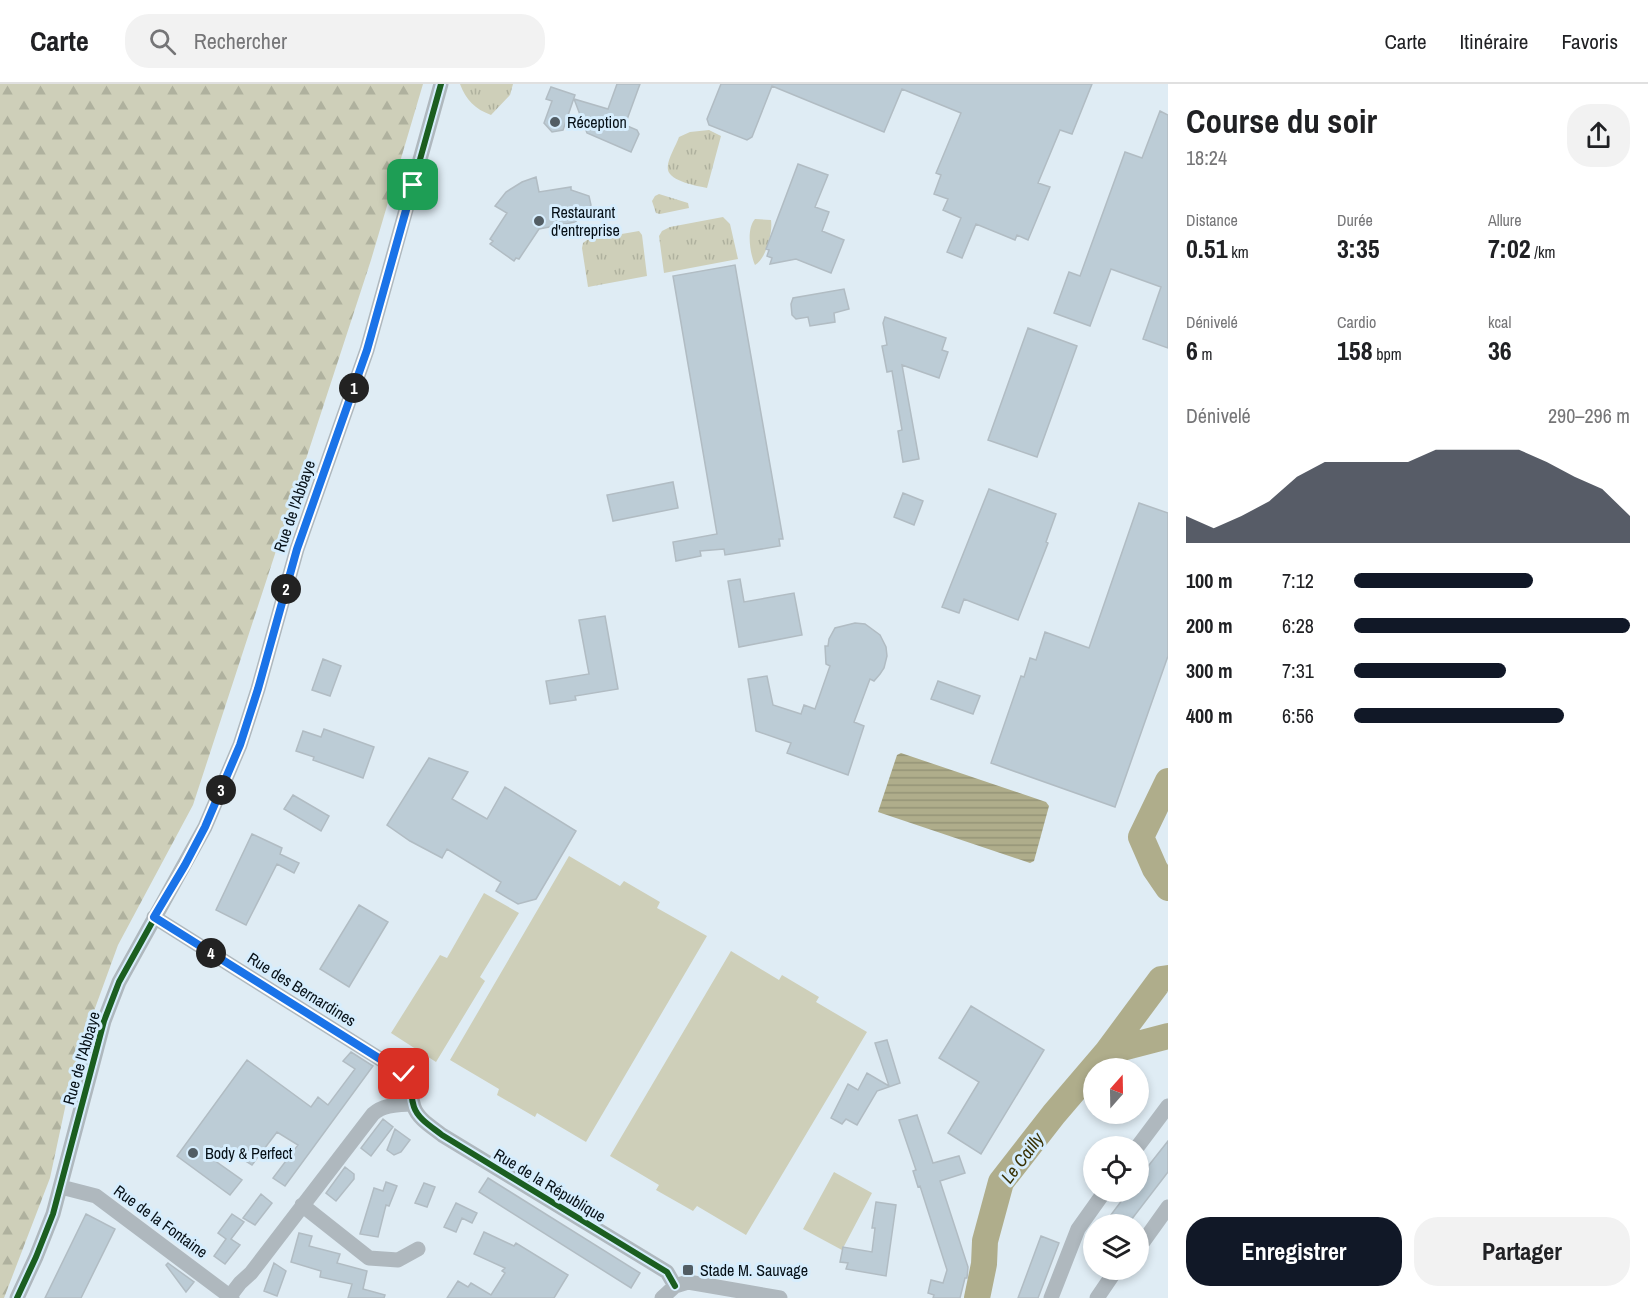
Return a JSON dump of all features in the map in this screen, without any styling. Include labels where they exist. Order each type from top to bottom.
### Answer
[{"type":"street","name":"Rue de l'Abbaye","points":[[17,1298],[44,1238],[61,1187],[104,1021],[119,982],[205,827],[240,745],[297,549],[367,350],[441,84]]},
{"type":"street","name":"Rue des Bernardines","points":[[154,917],[404,1074],[411,1083],[413,1104]]},
{"type":"street","points":[[231,1297],[379,1108],[413,1104]]},
{"type":"street","name":"Rue de la République","points":[[413,1104],[420,1116],[442,1135],[667,1272],[675,1286]]},
{"type":"street","points":[[1146,1136],[1168,1106]]},
{"type":"street","name":"Rue de la Fontaine","points":[[61,1187],[96,1196],[231,1297]]},
{"type":"street","points":[[1051,1298],[1078,1229],[1097,1202]]},
{"type":"street","points":[[302,1205],[369,1258],[398,1260],[418,1249]]},
{"type":"street","points":[[1149,1234],[1168,1207]]},
{"type":"street","points":[[1097,1298],[1109,1280]]},
{"type":"street","points":[[662,1298],[675,1286],[688,1282],[780,1298]]},
{"type":"green space","points":[[0,84],[423,84],[371,260],[193,805],[118,945],[74,1066],[50,1178],[4,1298],[0,1298]]},
{"type":"green space","points":[[460,84],[513,84],[510,95],[491,115],[472,103]]},
{"type":"green space","points":[[709,130],[721,136],[707,188],[684,182],[670,174],[668,166],[679,137],[690,132]]},
{"type":"green space","points":[[659,194],[688,203],[689,208],[656,213],[652,201]]},
{"type":"green space","points":[[723,217],[730,224],[738,259],[664,273],[659,236],[662,231],[670,227]]},
{"type":"green space","points":[[755,219],[771,220],[771,225],[770,238],[765,251],[755,265],[750,248],[750,229]]},
{"type":"green space","points":[[639,231],[642,235],[647,276],[588,287],[583,243],[587,240]]},
{"type":"green space","points":[[569,856],[620,886],[624,881],[660,902],[657,908],[707,936],[586,1142],[537,1113],[535,1117],[497,1095],[499,1089],[450,1060]]},
{"type":"green space","points":[[484,893],[519,913],[480,977],[485,981],[436,1062],[391,1033],[440,955],[447,958]]},
{"type":"green space","points":[[731,951],[779,980],[782,975],[819,997],[816,1002],[867,1032],[746,1235],[697,1206],[693,1211],[656,1190],[659,1185],[610,1156]]},
{"type":"green space","points":[[834,1172],[872,1193],[842,1250],[803,1229]]},
{"type":"shaded area","points":[[901,753],[1046,802],[1049,806],[1034,861],[1030,863],[878,812],[897,755]]},
{"type":"building","points":[[617,84],[640,84],[625,125],[637,130],[639,134],[631,152],[587,133],[574,99],[608,109]]},
{"type":"building","points":[[721,84],[1092,84],[1072,134],[1060,130],[1038,183],[1050,187],[1028,240],[1017,235],[1015,240],[976,224],[962,258],[947,252],[961,218],[943,210],[948,199],[934,194],[941,175],[936,173],[961,113],[902,89],[884,132],[772,86],[752,137],[747,140],[709,125],[707,119]]},
{"type":"building","points":[[551,87],[575,95],[563,130],[552,132],[544,123],[552,101],[546,99]]},
{"type":"building","points":[[1160,111],[1168,115],[1168,348],[1143,339],[1161,287],[1111,269],[1090,326],[1054,313],[1069,272],[1080,276],[1125,152],[1142,158]]},
{"type":"building","points":[[798,164],[828,175],[815,207],[829,212],[822,231],[844,240],[831,273],[796,259],[770,264],[772,258],[767,256],[769,250],[766,249]]},
{"type":"building","name":"Restaurant d'entreprise","points":[[536,177],[539,192],[571,187],[571,190],[589,196],[591,205],[583,217],[576,219],[576,222],[539,229],[519,259],[516,258],[514,261],[490,244],[493,241],[490,239],[507,213],[495,206],[506,192]]},
{"type":"building","points":[[735,265],[783,539],[779,539],[780,546],[725,555],[724,549],[700,551],[701,556],[676,561],[673,542],[717,534],[673,276]]},
{"type":"building","points":[[844,289],[849,309],[834,313],[835,322],[810,326],[808,317],[796,319],[792,315],[793,298]]},
{"type":"building","points":[[885,317],[946,338],[942,350],[948,352],[939,378],[902,365],[919,459],[903,462],[898,431],[902,430],[892,371],[887,372],[882,346],[887,345],[883,323]]},
{"type":"building","points":[[1028,328],[1077,346],[1037,457],[988,440]]},
{"type":"building","points":[[673,482],[678,508],[613,521],[607,495]]},
{"type":"building","points":[[989,489],[1056,514],[1046,542],[1048,543],[1018,620],[964,599],[959,613],[942,607]]},
{"type":"building","points":[[903,493],[923,501],[914,525],[894,517]]},
{"type":"building","points":[[1139,503],[1168,513],[1168,656],[1115,807],[991,763],[1021,676],[1024,677],[1030,658],[1036,660],[1045,632],[1089,648]]},
{"type":"building","points":[[740,579],[744,602],[794,593],[802,635],[739,647],[728,581]]},
{"type":"building","points":[[605,616],[618,689],[575,696],[576,700],[550,704],[546,681],[589,674],[579,620]]},
{"type":"building","points":[[855,623],[865,624],[880,635],[886,647],[887,656],[880,674],[874,681],[870,679],[854,722],[864,726],[848,775],[787,753],[791,743],[756,731],[748,679],[767,676],[773,705],[801,714],[804,705],[815,709],[830,666],[826,664],[825,646],[828,646],[835,628]]},
{"type":"building","points":[[323,659],[341,666],[330,696],[312,690]]},
{"type":"building","points":[[938,681],[980,696],[973,714],[931,699]]},
{"type":"building","points":[[324,729],[374,747],[363,778],[313,760],[314,757],[296,751],[303,731],[321,737]]},
{"type":"building","points":[[429,758],[468,772],[452,799],[487,819],[505,787],[576,831],[536,899],[518,904],[496,891],[501,882],[447,849],[442,858],[410,841],[387,825]]},
{"type":"building","points":[[293,795],[329,816],[321,831],[284,809]]},
{"type":"building","points":[[252,834],[282,848],[280,854],[299,863],[294,873],[277,864],[246,925],[216,910]]},
{"type":"building","points":[[359,905],[388,922],[349,987],[320,969]]},
{"type":"building","points":[[971,1006],[1044,1050],[981,1154],[948,1133],[979,1082],[939,1058]]},
{"type":"building","points":[[887,1040],[900,1083],[877,1091],[857,1125],[846,1119],[842,1124],[831,1118],[848,1084],[858,1090],[867,1073],[889,1086],[875,1043]]},
{"type":"building","points":[[351,1052],[373,1066],[285,1186],[273,1178],[298,1145],[277,1132],[252,1165],[223,1147],[214,1160],[242,1180],[230,1195],[177,1156],[247,1060],[311,1107],[318,1097],[328,1105],[355,1069],[343,1061]]},
{"type":"building","points":[[917,1115],[933,1163],[959,1156],[965,1173],[940,1181],[968,1267],[960,1298],[933,1298],[934,1295],[928,1293],[931,1280],[943,1283],[947,1270],[920,1186],[918,1187],[913,1171],[916,1170],[899,1120]]},
{"type":"building","points":[[383,1119],[393,1127],[371,1156],[361,1148]]},
{"type":"building","points":[[395,1129],[410,1140],[401,1152],[394,1155],[387,1150]]},
{"type":"building","points":[[1168,1141],[1168,1172],[1149,1197],[1149,1165]]},
{"type":"building","points":[[345,1167],[354,1174],[354,1179],[336,1201],[326,1193]]},
{"type":"building","points":[[488,1178],[640,1273],[631,1288],[479,1192]]},
{"type":"building","points":[[386,1182],[397,1186],[389,1206],[386,1205],[378,1237],[360,1234],[374,1188],[383,1191]]},
{"type":"building","points":[[424,1183],[435,1187],[427,1207],[415,1203]]},
{"type":"building","points":[[261,1194],[272,1203],[255,1225],[243,1218]]},
{"type":"building","points":[[876,1202],[896,1205],[886,1276],[846,1269],[848,1263],[840,1262],[843,1247],[872,1252],[875,1228],[872,1228]]},
{"type":"building","points":[[1121,1202],[1145,1202],[1136,1214],[1112,1214]]},
{"type":"building","points":[[456,1203],[477,1213],[472,1223],[462,1218],[456,1232],[444,1227]]},
{"type":"building","points":[[86,1214],[115,1229],[81,1298],[45,1298]]},
{"type":"building","points":[[232,1214],[244,1222],[231,1239],[240,1245],[225,1264],[214,1256],[226,1239],[218,1233]]},
{"type":"building","points":[[484,1232],[514,1246],[516,1243],[568,1275],[554,1298],[447,1298],[458,1281],[468,1287],[471,1283],[491,1295],[505,1273],[502,1271],[505,1268],[474,1254]]},
{"type":"building","points":[[299,1233],[312,1236],[309,1246],[340,1254],[337,1263],[367,1271],[363,1289],[385,1295],[384,1298],[348,1298],[352,1284],[320,1277],[321,1271],[291,1262]]},
{"type":"building","points":[[1041,1236],[1059,1243],[1038,1298],[1018,1298]]},
{"type":"building","points":[[168,1263],[194,1282],[186,1292],[166,1265]]},
{"type":"building","points":[[274,1263],[286,1271],[277,1296],[264,1291]]},
{"type":"waterway","name":"Le Cailly","points":[[1168,781],[1141,837],[1155,869],[1168,888]]},
{"type":"waterway","points":[[1107,1052],[1161,979],[1168,978]]},
{"type":"waterway","name":"Le Cailly","points":[[977,1298],[984,1264],[985,1241],[1001,1182],[1054,1114],[1107,1052],[1168,1036]]},
{"type":"cycle path","points":[[17,1298],[53,1214],[104,1021],[119,982],[205,827],[240,745],[297,549],[367,350],[441,84]]},
{"type":"cycle path","points":[[154,917],[404,1074],[411,1086],[416,1111],[430,1126],[667,1272],[675,1286]]},
{"type":"place","name":"Réception","points":[[555,122]]},
{"type":"place","name":"Restaurant d'entreprise","points":[[539,221]]},
{"type":"place","name":"Body & Perfect","points":[[193,1153]]},
{"type":"place","name":"Stade M. Sauvage","points":[[688,1270]]},
{"type":"route","points":[[404,1074],[154,917],[205,827],[240,745],[297,549],[367,350],[413,185]]}]
